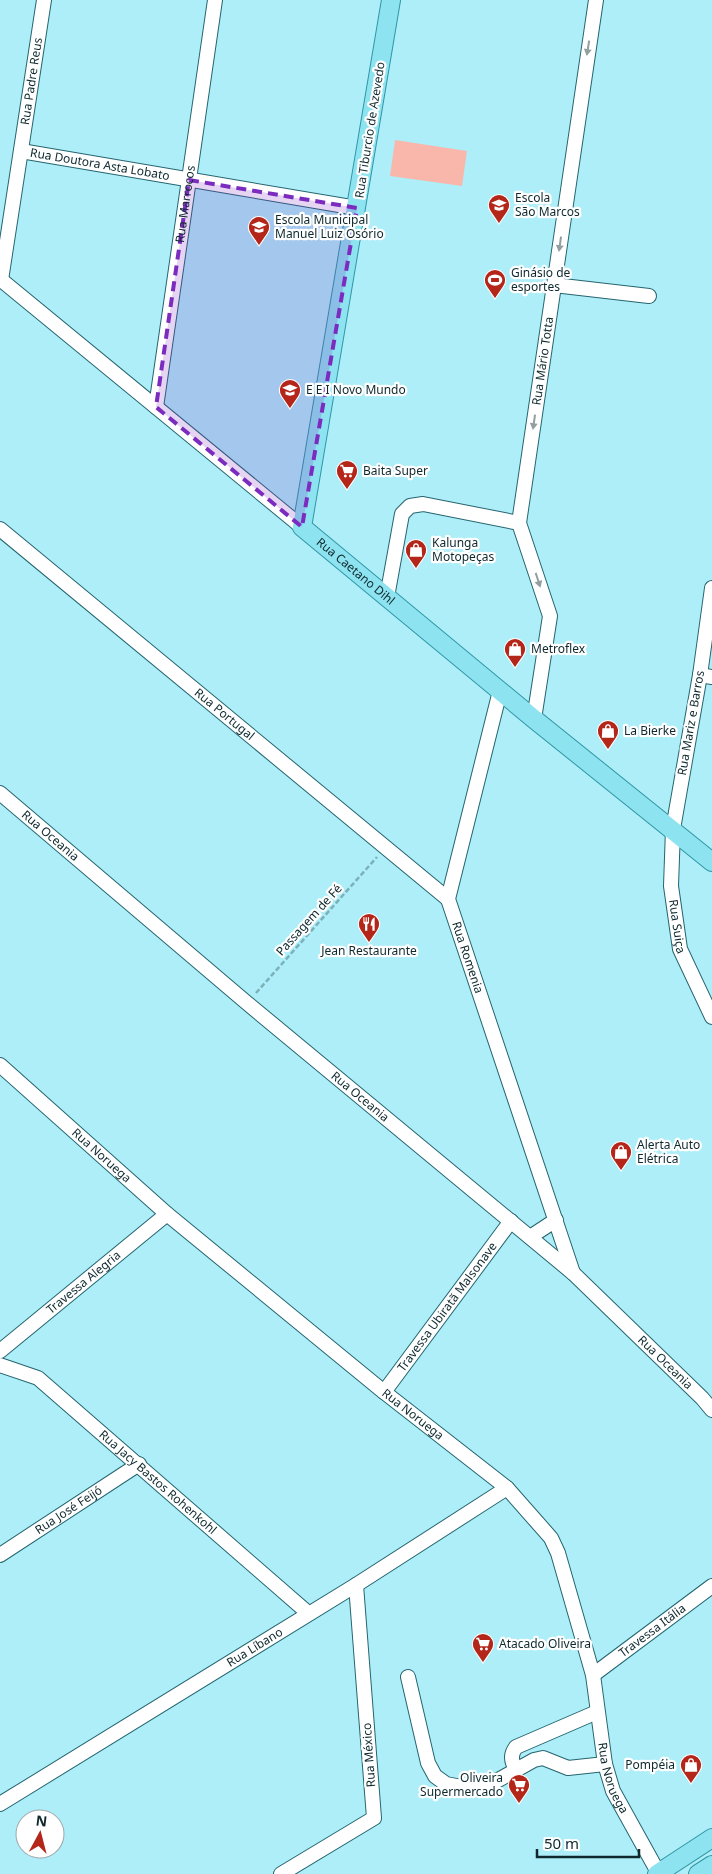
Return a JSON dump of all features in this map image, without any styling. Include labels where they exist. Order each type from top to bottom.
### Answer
[{"type":"main road","name":"Rua Tiburcio de Azevedo","points":[[302,527],[391,0]]},
{"type":"main road","name":"Rua Caetano Dihl","points":[[302,527],[534,719],[712,862]]},
{"type":"main road","points":[[658,1874],[712,1838]]},
{"type":"main road","points":[[698,1874],[712,1865]]},
{"type":"street","name":"Rua Padre Reus","points":[[0,280],[44,0]]},
{"type":"street","name":"Rua Marrocos","points":[[156,408],[215,0]]},
{"type":"street","name":"Rua Mário Totta","points":[[534,719],[550,616],[519,523],[596,0]]},
{"type":"street","name":"Rua Doutora Asta Lobato","points":[[21,151],[357,208]]},
{"type":"street","name":"Rua Caetano Dihl","points":[[0,280],[302,527]]},
{"type":"street","points":[[554,284],[649,296]]},
{"type":"street","points":[[386,597],[402,514],[410,506],[423,504],[519,523]]},
{"type":"street","name":"Rua Portugal","points":[[0,529],[448,900]]},
{"type":"street","name":"Rua Mariz e Barros","points":[[673,829],[706,676],[712,588]]},
{"type":"street","points":[[448,900],[500,691]]},
{"type":"street","name":"Rua Oceania","points":[[0,793],[247,1003],[573,1273],[702,1398],[712,1410]]},
{"type":"street","name":"Rua Suiça","points":[[673,829],[671,886],[680,950],[712,1017]]},
{"type":"street","name":"Rua Romenia","points":[[448,900],[573,1273]]},
{"type":"street","name":"Rua Noruega","points":[[0,1065],[167,1214],[384,1392],[507,1488],[551,1538],[558,1553],[593,1675],[605,1764],[613,1791],[658,1874]]},
{"type":"street","name":"Travessa Alegria","points":[[0,1351],[167,1214]]},
{"type":"street","points":[[530,1237],[556,1220]]},
{"type":"street","name":"Travessa Ubiratã Malsonave","points":[[384,1392],[511,1221]]},
{"type":"street","name":"Rua Jacy Bastos Rohenkohl","points":[[0,1365],[38,1378],[308,1613]]},
{"type":"street","name":"Rua José Feijó","points":[[0,1555],[139,1464]]},
{"type":"street","name":"Rua Líbano","points":[[0,1804],[356,1584],[507,1488]]},
{"type":"street","name":"Rua México","points":[[281,1874],[374,1818],[356,1584]]},
{"type":"street","name":"Travessa Itália","points":[[593,1675],[712,1586]]},
{"type":"street","points":[[408,1677],[428,1763],[435,1776],[446,1784],[462,1788],[476,1788],[491,1784],[534,1760],[543,1758],[568,1768],[605,1764]]},
{"type":"street","points":[[517,1770],[511,1758],[512,1752],[516,1747],[597,1712]]},
{"type":"path","name":"Passagem de Fé","points":[[247,1003],[385,848]]},
{"type":"highlighted area","points":[[189,180],[357,208],[302,527],[156,407]]},
{"type":"shaded area","points":[[395,140],[467,151],[462,186],[390,176]]},
{"type":"place","name":"Escola São Marcos","points":[[499,224]]},
{"type":"place","name":"Escola Municipal Manuel Luiz Osório","points":[[259,246]]},
{"type":"place","name":"Ginásio de esportes","points":[[495,299]]},
{"type":"place","name":"E E I Novo Mundo","points":[[290,409]]},
{"type":"place","name":"Baita Super","points":[[347,490]]},
{"type":"place","name":"Kalunga Motopeças","points":[[416,569]]},
{"type":"place","name":"Metroflex","points":[[515,668]]},
{"type":"place","name":"La Bierke","points":[[608,750]]},
{"type":"place","name":"Jean Restaurante","points":[[369,943]]},
{"type":"place","name":"Alerta Auto Elétrica","points":[[621,1171]]},
{"type":"place","name":"Atacado Oliveira","points":[[483,1663]]},
{"type":"place","name":"Pompéia","points":[[691,1784]]},
{"type":"place","name":"Oliveira Supermercado","points":[[519,1804]]}]
